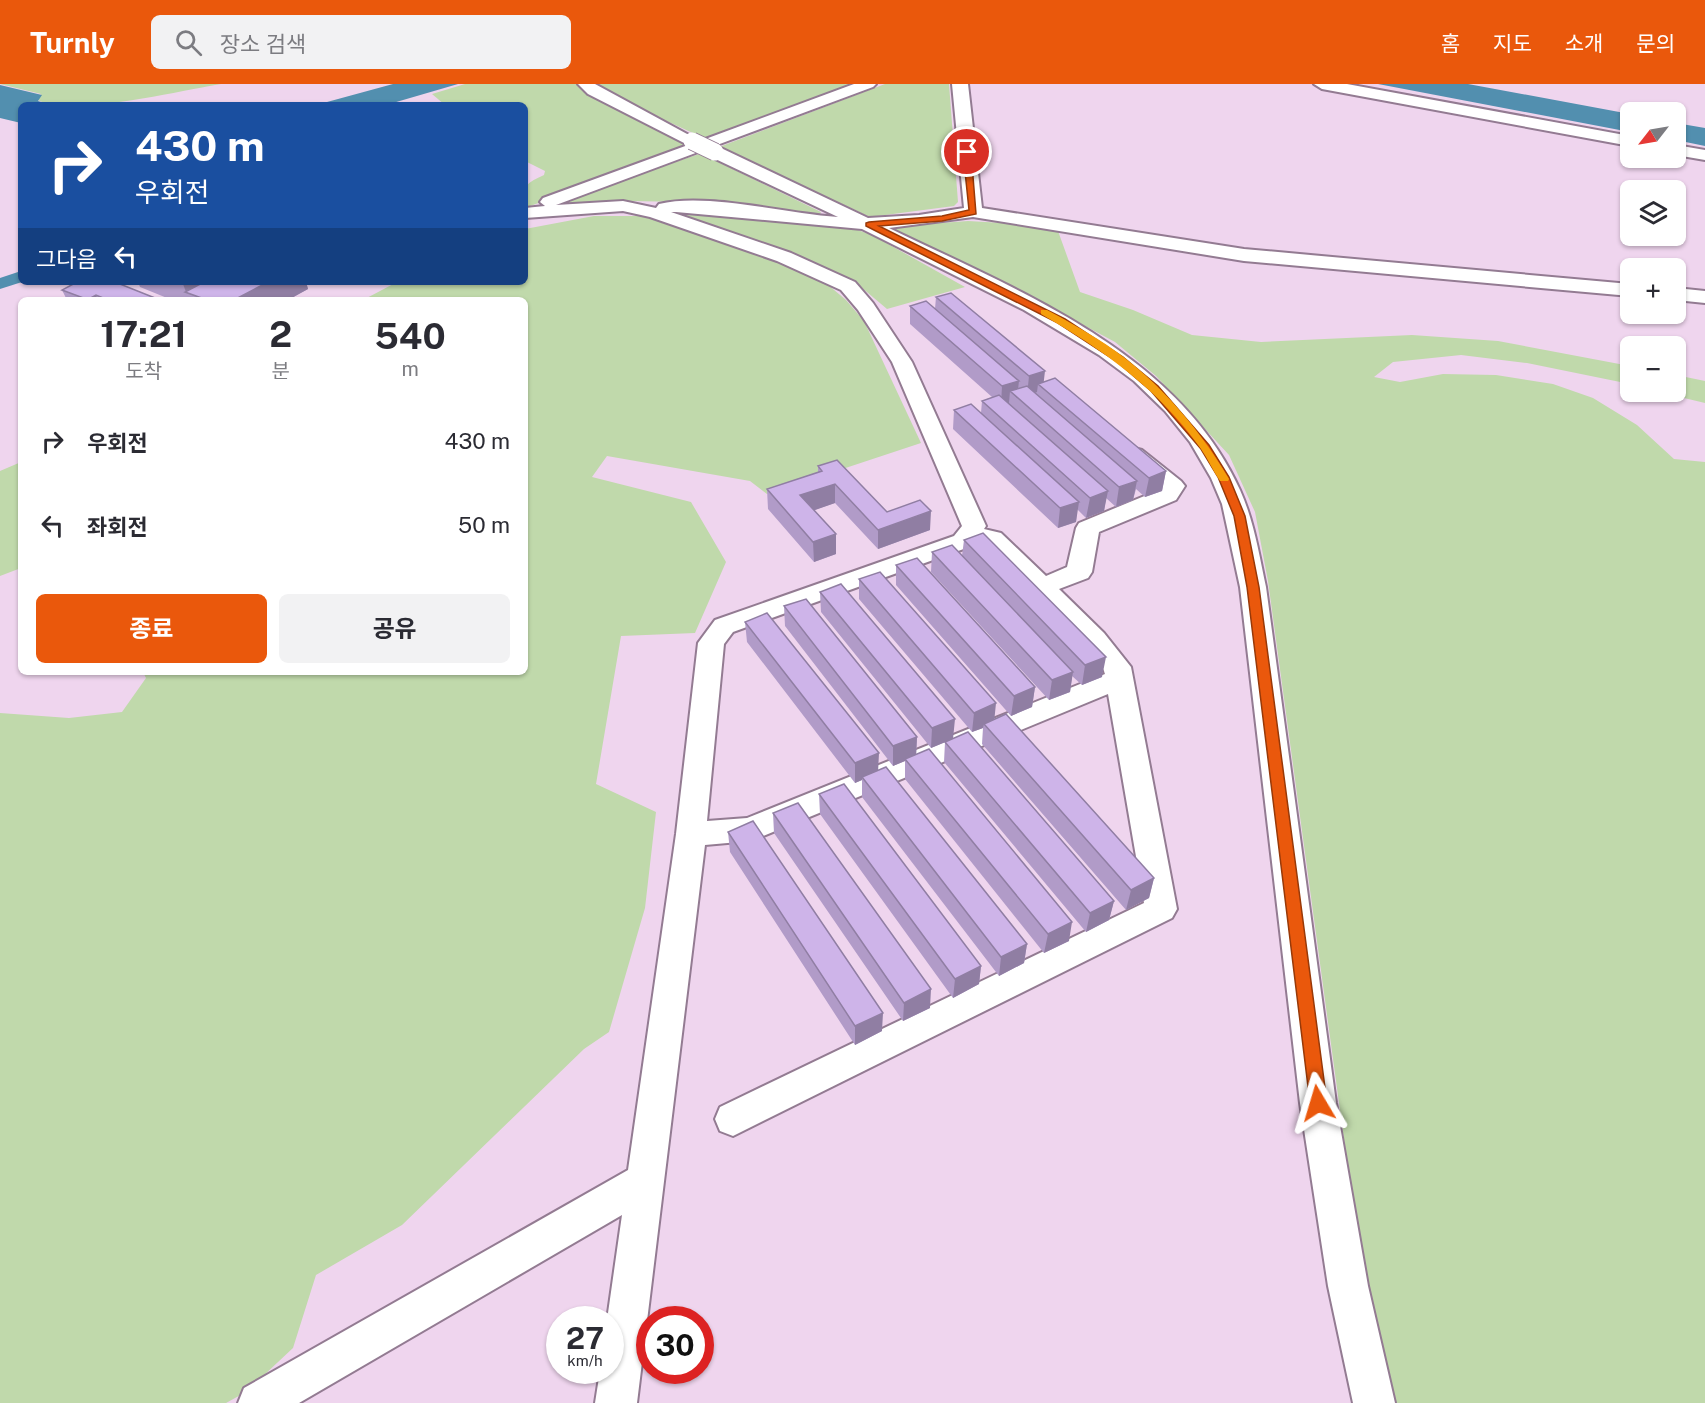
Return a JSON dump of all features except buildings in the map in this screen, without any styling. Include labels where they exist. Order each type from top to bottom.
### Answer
[{"type":"street","points":[[586,84],[593,91],[704,147],[869,224],[1061,321],[1120,359],[1155,388],[1205,447],[1223,477],[1240,516],[1253,587],[1318,1103],[1348,1286],[1374,1403]]},
{"type":"street","points":[[528,211],[868,84]]},
{"type":"street","points":[[960,84],[973,212]]},
{"type":"street","points":[[1322,84],[1620,139]]},
{"type":"street","points":[[1686,152],[1705,155]]},
{"type":"street","points":[[528,212],[623,206],[655,213],[784,257],[848,286],[866,307],[902,362],[974,526],[963,542],[724,626],[711,643],[691,834],[643,1182],[616,1403]]},
{"type":"street","points":[[655,213],[669,206],[693,207],[869,224],[942,218],[973,212],[1244,255],[1620,289]]},
{"type":"street","points":[[1686,295],[1705,297]]},
{"type":"street","points":[[1042,587],[1079,572],[1088,528],[1168,495],[1173,486],[1121,444]]},
{"type":"street","points":[[733,1119],[1161,909],[1118,667],[1101,646],[992,538],[968,534]]},
{"type":"street","points":[[691,834],[750,829],[1119,680]]},
{"type":"street","points":[[259,1403],[643,1182]]},
{"type":"green space","points":[[0,84],[221,84],[118,102],[44,102],[38,100],[41,94]]},
{"type":"green space","points":[[465,84],[577,84],[591,96],[690,147],[528,207],[528,184],[544,175],[545,171],[528,162],[528,102],[441,102],[432,94]]},
{"type":"green space","points":[[596,84],[860,84],[706,139],[627,103]]},
{"type":"green space","points":[[885,84],[949,84],[958,202],[954,206],[870,217],[719,147]]},
{"type":"green space","points":[[699,154],[821,212],[819,216],[687,202],[628,201],[565,206],[576,196]]},
{"type":"green space","points":[[685,213],[855,229],[872,235],[965,287],[887,309],[855,282],[834,272],[689,220],[681,215]]},
{"type":"green space","points":[[594,216],[642,216],[780,263],[827,284],[846,300],[864,321],[921,443],[767,494],[750,481],[607,456],[592,477],[691,502],[726,562],[695,633],[621,636],[596,784],[656,812],[645,908],[609,1032],[584,1049],[402,1225],[316,1275],[293,1348],[246,1392],[226,1403],[0,1403],[0,713],[69,718],[122,712],[146,678],[144,675],[528,675],[528,297],[369,297],[391,285],[528,285],[528,228]]},
{"type":"green space","points":[[968,221],[1003,223],[1058,231],[1080,292],[1133,310],[1192,335],[1261,342],[1412,335],[1498,341],[1620,364],[1620,382],[1527,363],[1461,355],[1393,362],[1374,377],[1400,382],[1443,374],[1496,375],[1553,384],[1593,398],[1637,425],[1674,459],[1705,462],[1705,1403],[1392,1403],[1362,1272],[1268,581],[1255,512],[1229,455],[1156,376],[1115,342],[886,227]]},
{"type":"green space","points":[[1686,377],[1705,381],[1705,403],[1686,398]]},
{"type":"green space","points":[[18,463],[18,569],[0,576],[0,471]]},
{"type":"water","points":[[393,84],[458,84],[396,102],[327,102]]},
{"type":"water","points":[[1378,84],[1468,84],[1620,112],[1620,130]]},
{"type":"water","points":[[0,85],[42,95],[38,101],[41,102],[18,102],[18,122],[0,118]]},
{"type":"water","points":[[1686,125],[1705,128],[1705,146],[1686,142]]},
{"type":"waterway","points":[[0,284],[18,277]]},
{"type":"slow traffic","points":[[1044,312],[1094,340],[1155,388],[1205,447],[1224,479]]},
{"type":"route","points":[[967,152],[973,212],[942,218],[869,224],[1061,321],[1094,340],[1120,359],[1155,388],[1205,447],[1223,477],[1240,516],[1253,587],[1318,1103]]}]
